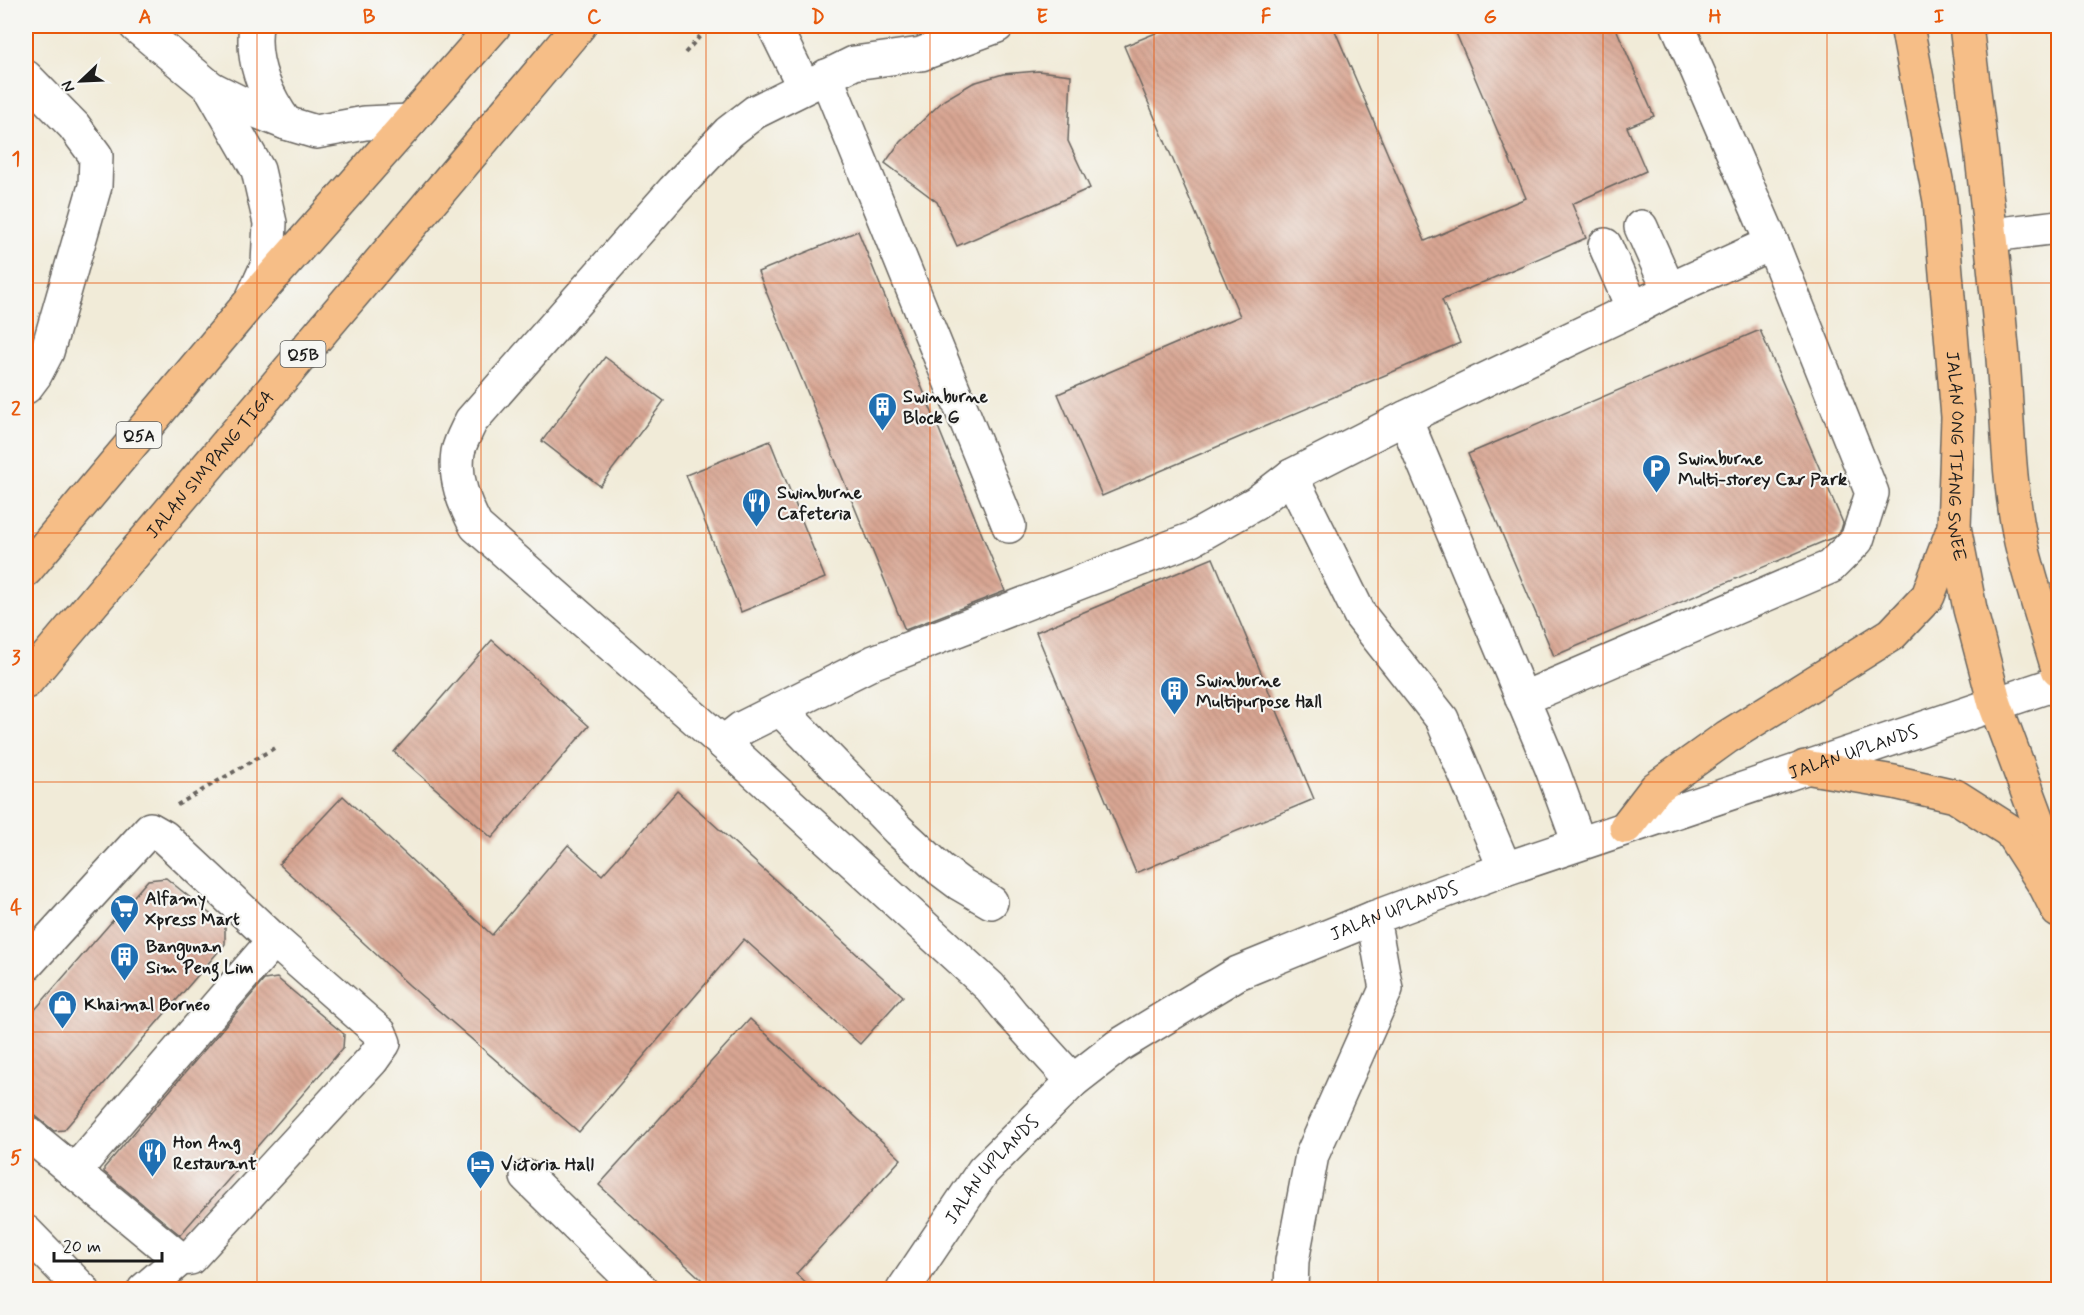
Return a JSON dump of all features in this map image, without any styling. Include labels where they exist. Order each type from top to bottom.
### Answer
[{"type":"main road","name":"JALAN SIMPANG TIGA","points":[[26,682],[579,26]]},
{"type":"main road","name":"Q5B","points":[[543,69],[597,26]]},
{"type":"main road","name":"JALAN ONG TIANG SWEE","points":[[1906,26],[1940,201],[1958,417],[1954,527],[1970,609],[1995,704],[2058,874]]},
{"type":"main road","points":[[1966,26],[1992,235],[2009,460],[2016,509],[2022,543],[2058,669]]},
{"type":"main road","name":"Q5A","points":[[26,570],[252,300],[492,27]]},
{"type":"main road","points":[[1626,827],[1656,788],[1727,737],[1892,634],[1928,596],[1954,527]]},
{"type":"main road","points":[[1805,767],[1894,782],[1955,796],[2010,831],[2046,886],[2058,911]]},
{"type":"street","points":[[136,26],[210,88],[286,123],[316,132],[365,123],[410,121]]},
{"type":"street","points":[[256,26],[256,66],[272,104],[286,123]]},
{"type":"street","points":[[774,26],[815,81],[1010,526]]},
{"type":"street","points":[[997,26],[921,54],[854,63],[755,112],[729,132],[674,190],[471,420],[458,452],[459,487],[476,526],[527,568],[723,743],[990,987],[1073,1081]]},
{"type":"street","points":[[1522,699],[1830,567],[1857,540],[1872,493],[1772,243],[1678,26]]},
{"type":"street","points":[[26,77],[74,126],[96,156],[95,186],[47,352],[26,387]]},
{"type":"street","points":[[210,88],[258,170],[270,223],[268,264],[252,300]]},
{"type":"street","points":[[1641,227],[1669,290]]},
{"type":"street","points":[[1992,235],[2058,227]]},
{"type":"street","points":[[723,743],[742,728],[874,662],[1192,539],[1256,503],[1291,476],[1669,290],[1772,243]]},
{"type":"street","points":[[1605,245],[1633,309]]},
{"type":"street","points":[[1405,418],[1552,769],[1579,843]]},
{"type":"street","points":[[1291,476],[1360,615],[1442,719],[1505,869]]},
{"type":"street","name":"JALAN UPLANDS","points":[[903,1290],[982,1171],[1073,1081],[1118,1046],[1238,973],[1373,918],[1505,869],[2058,683]]},
{"type":"street","points":[[780,709],[898,830],[940,869],[991,902]]},
{"type":"street","points":[[26,965],[150,829],[164,837],[274,940],[380,1033],[384,1042],[372,1060],[190,1258],[180,1259],[144,1290]]},
{"type":"street","points":[[1291,1290],[1292,1261],[1312,1155],[1386,989],[1373,918]]},
{"type":"street","points":[[74,1172],[274,940]]},
{"type":"street","points":[[26,1132],[180,1259]]},
{"type":"street","points":[[527,1177],[642,1290]]},
{"type":"street","points":[[26,1232],[83,1290]]},
{"type":"path","points":[[685,53],[709,26]]},
{"type":"path","points":[[150,829],[171,806],[177,805],[276,747]]},
{"type":"building","points":[[1173,26],[1333,26],[1425,241],[1526,198],[1453,26],[1615,26],[1654,116],[1627,127],[1646,171],[1572,204],[1586,238],[1442,300],[1460,343],[1102,496],[1058,394],[1240,316],[1124,46]]},
{"type":"building","points":[[1038,71],[1071,75],[1068,141],[1090,188],[957,246],[937,202],[885,163],[900,142],[944,100],[973,83],[1003,74]]},
{"type":"building","name":"Swinburne Block G","points":[[858,231],[1005,591],[905,630],[758,272]]},
{"type":"building","name":"Swinburne Multi-storey Car Park","points":[[1760,330],[1843,523],[1841,530],[1834,537],[1554,656],[1468,454]]},
{"type":"building","points":[[605,357],[664,401],[600,486],[542,441]]},
{"type":"building","name":"Swinburne Cafeteria","points":[[770,441],[825,578],[741,612],[686,475]]},
{"type":"building","name":"Swinburne Multipurpose Hall","points":[[1213,558],[1314,799],[1136,873],[1036,632]]},
{"type":"building","points":[[492,640],[589,726],[492,838],[394,752]]},
{"type":"building","points":[[677,791],[903,996],[860,1044],[744,939],[579,1132],[409,985],[279,864],[343,796],[492,935],[568,845],[602,875]]},
{"type":"building","name":"Bangunan Sim Peng Lim","points":[[166,878],[225,926],[225,944],[64,1130],[54,1131],[26,1108],[26,1020],[148,880]]},
{"type":"building","points":[[277,978],[344,1034],[343,1048],[180,1235],[104,1172],[104,1168],[264,980]]},
{"type":"building","points":[[750,1019],[901,1159],[796,1274],[813,1290],[713,1290],[599,1185]]},
{"type":"place","name":"Swinburne Block G","points":[[882,432]]},
{"type":"place","name":"Swinburne Multi-storey Car Park","points":[[1657,494]]},
{"type":"place","name":"Swinburne Cafeteria","points":[[756,528]]},
{"type":"place","name":"Swinburne Multipurpose Hall","points":[[1175,716]]},
{"type":"place","name":"Alfamy Xpress Mart","points":[[124,934]]},
{"type":"place","name":"Bangunan Sim Peng Lim","points":[[125,982]]},
{"type":"place","name":"Khaimal Borneo","points":[[63,1030]]},
{"type":"place","name":"Hon Ang Restaurant","points":[[152,1178]]},
{"type":"place","name":"Victoria Hall","points":[[480,1190]]}]
